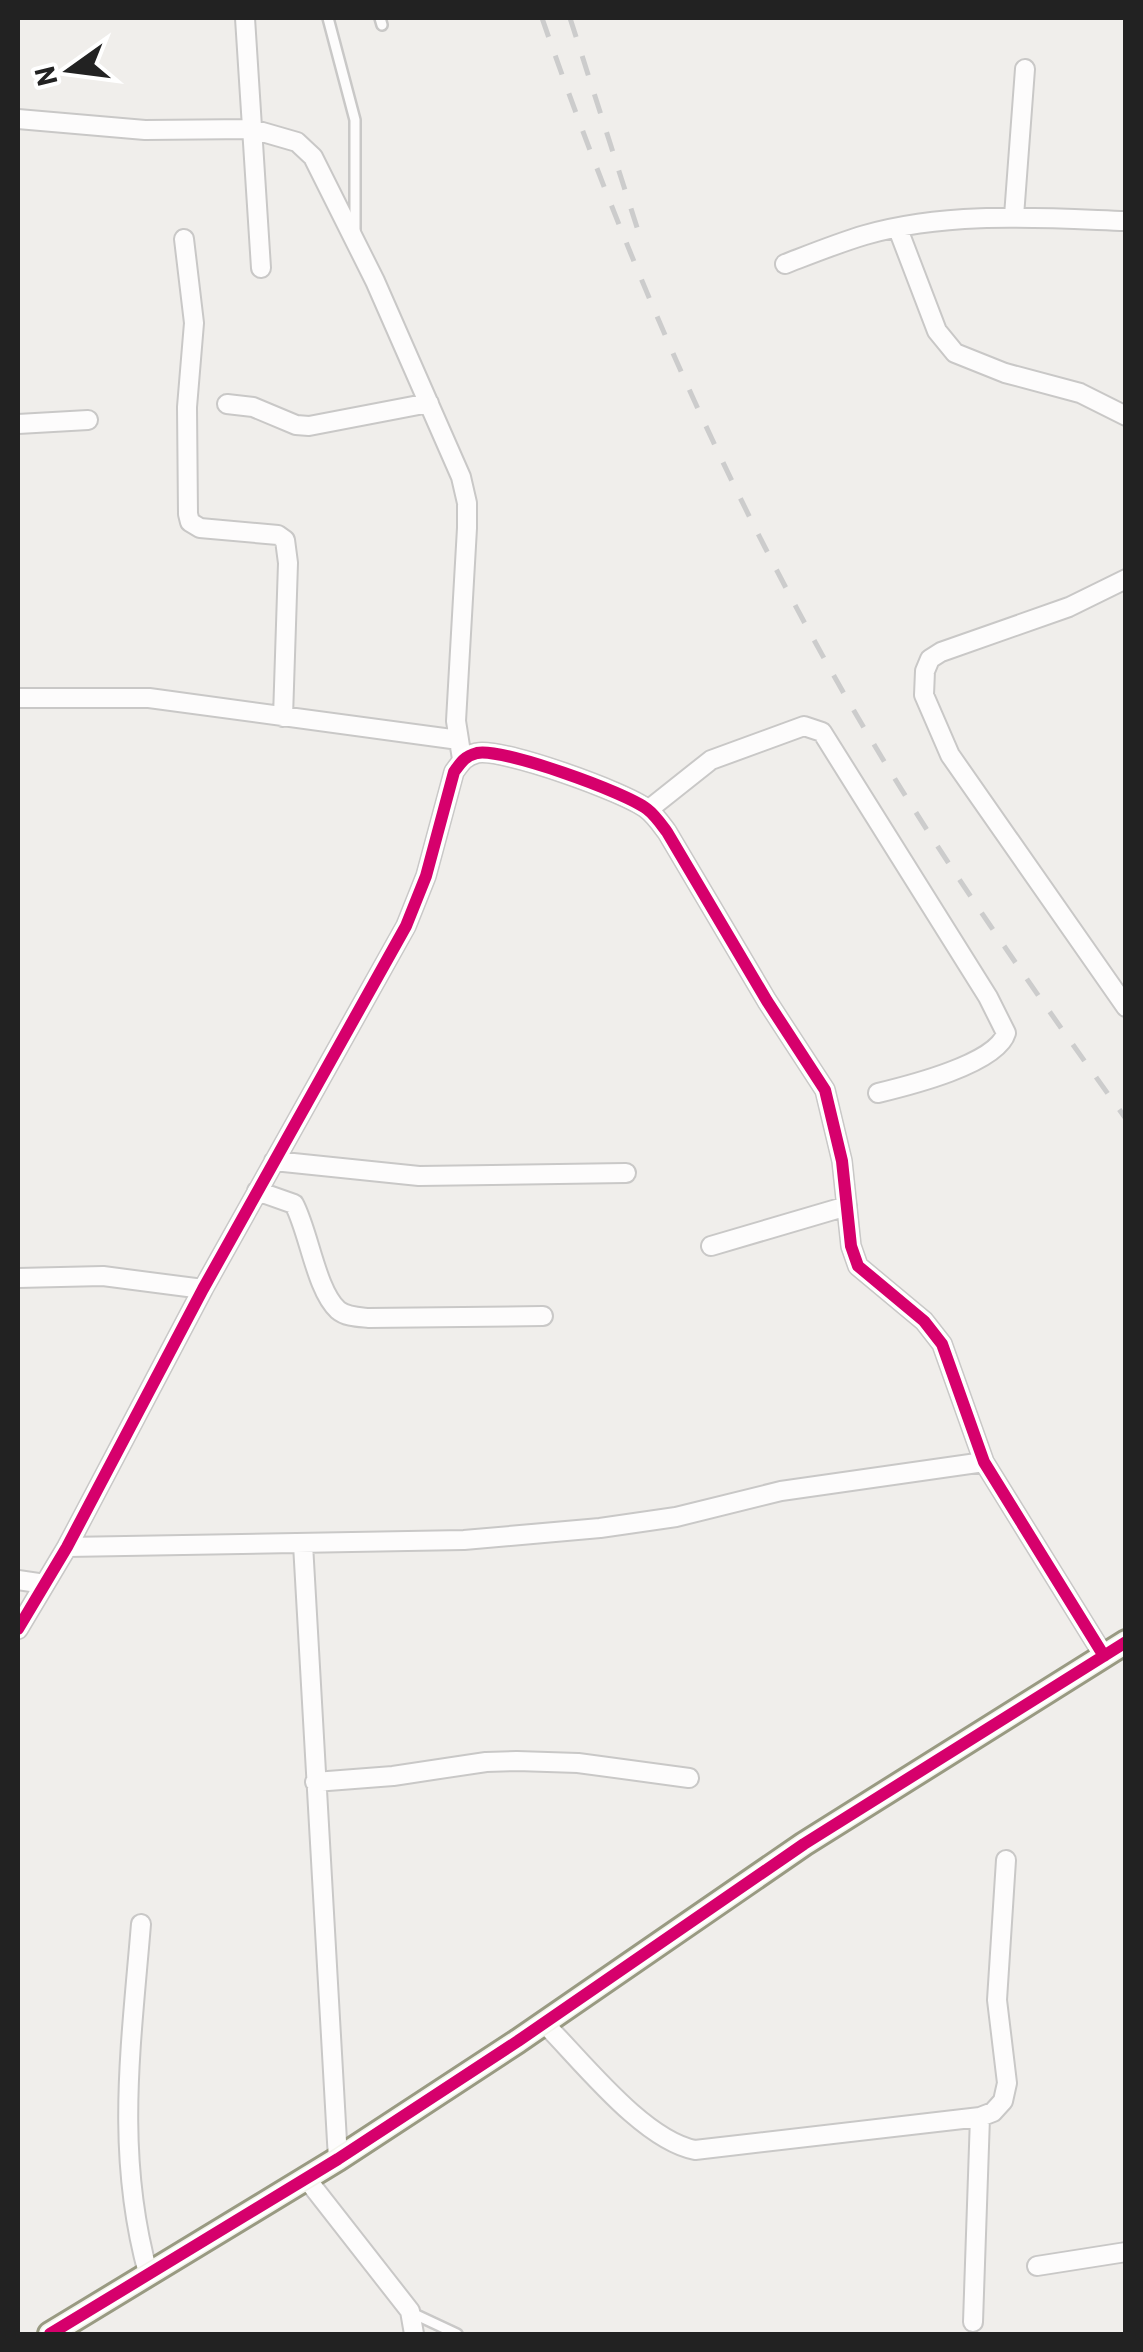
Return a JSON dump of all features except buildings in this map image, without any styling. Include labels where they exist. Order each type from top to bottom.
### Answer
[{"type":"street","points":[[246,18],[262,268]]},
{"type":"street","points":[[1014,216],[1025,70]]},
{"type":"street","points":[[18,119],[144,130],[252,128],[306,148],[355,242],[429,403],[462,477],[468,503],[456,720],[461,750],[426,876],[406,926],[202,1289],[67,1547],[18,1629]]},
{"type":"street","points":[[785,264],[866,234],[898,229],[1014,216],[1126,221]]},
{"type":"street","points":[[898,229],[937,331],[954,353],[1004,373],[1080,394],[1126,416]]},
{"type":"street","points":[[184,238],[194,323],[187,407],[188,514],[190,522],[200,528],[278,535],[285,540],[288,563],[282,717]]},
{"type":"street","points":[[227,404],[253,407],[308,426],[429,403]]},
{"type":"street","points":[[18,424],[88,420]]},
{"type":"street","points":[[1126,579],[1069,607],[941,652],[930,659],[925,671],[924,695],[950,755],[1126,1007]]},
{"type":"street","points":[[18,698],[150,698],[484,752],[526,761],[648,810],[667,832],[825,1090],[842,1160],[853,1253],[858,1266],[924,1321],[942,1344],[984,1462],[1104,1656]]},
{"type":"street","points":[[648,810],[710,760],[804,726],[822,732],[1006,1033],[1004,1041],[948,1074],[878,1093]]},
{"type":"street","points":[[274,1161],[419,1176],[626,1173]]},
{"type":"street","points":[[257,1191],[294,1204],[326,1292],[336,1309],[346,1315],[544,1316]]},
{"type":"street","points":[[711,1246],[847,1206]]},
{"type":"street","points":[[18,1278],[103,1276],[202,1289]]},
{"type":"street","points":[[67,1547],[464,1540],[600,1528],[676,1517],[781,1491],[984,1462]]},
{"type":"street","points":[[303,1544],[338,2158]]},
{"type":"street","points":[[18,1580],[45,1584]]},
{"type":"street","points":[[50,2334],[338,2158],[804,1844],[1126,1642]]},
{"type":"street","points":[[316,1782],[517,1761],[578,1763],[690,1778]]},
{"type":"street","points":[[544,2022],[644,2124],[680,2147],[695,2150],[980,2117],[993,2112],[1003,2101],[1006,2083],[998,2000],[1006,1860]]},
{"type":"street","points":[[140,1924],[126,2144],[135,2223],[148,2273]]},
{"type":"street","points":[[973,2322],[980,2117]]},
{"type":"street","points":[[306,2178],[410,2311],[414,2334]]},
{"type":"street","points":[[1037,2266],[1126,2252]]},
{"type":"lane","points":[[328,18],[356,120],[355,242]]},
{"type":"lane","points":[[410,2311],[457,2334]]},
{"type":"railway","points":[[542,18],[645,289],[724,465],[812,637],[955,873],[1126,1119]]},
{"type":"railway","points":[[570,18],[642,243]]},
{"type":"cycle path","points":[[18,1629],[67,1547],[203,1289],[406,926],[426,876],[454,772],[469,756],[491,753],[536,764],[615,792],[647,809],[667,832],[825,1090],[842,1161],[851,1246],[858,1266],[924,1321],[942,1344],[984,1462],[1104,1656]]},
{"type":"cycle path","points":[[50,2334],[338,2159],[518,2041],[804,1844],[1126,1642]]}]
